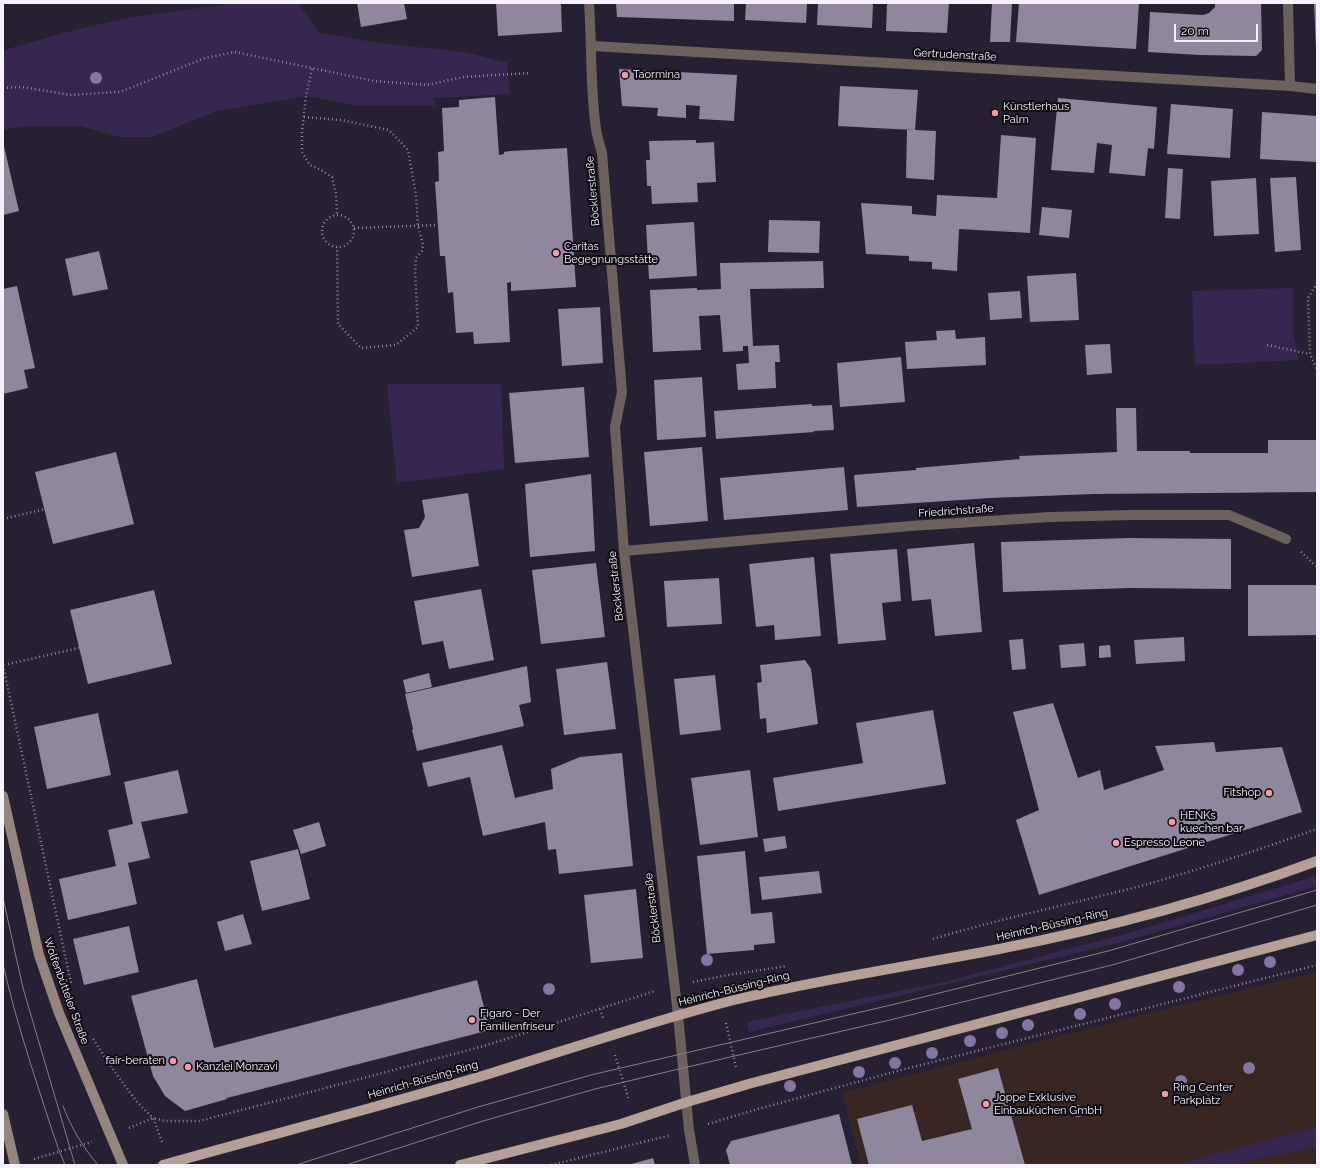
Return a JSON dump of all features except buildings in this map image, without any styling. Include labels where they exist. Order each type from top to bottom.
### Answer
[{"type":"main road","name":"Wolfenbütteler Straße","points":[[3,796],[39,955],[59,1013],[123,1165]]},
{"type":"main road","name":"Heinrich-Büssing-Ring","points":[[166,1164],[479,1077],[678,1015],[812,983],[1002,948],[1098,927],[1174,908],[1269,879],[1317,861]]},
{"type":"main road","points":[[460,1165],[636,1119],[740,1086],[1317,935]]},
{"type":"main road","points":[[3,1114],[15,1165]]},
{"type":"street","name":"Böcklerstraße","points":[[590,3],[592,46],[591,68],[596,131],[602,153],[622,392],[616,427],[624,551],[678,1015],[690,1140],[695,1165]]},
{"type":"street","points":[[1288,3],[1290,86]]},
{"type":"street","name":"Gertrudenstraße","points":[[592,46],[1290,86],[1317,89]]},
{"type":"street","name":"Friedrichstraße","points":[[624,551],[910,526],[1050,517],[1132,514],[1229,515],[1286,539]]},
{"type":"path","points":[[3,88],[22,87],[71,95],[120,92],[205,58],[235,52],[374,82],[427,85],[463,77],[530,73]]},
{"type":"path","points":[[312,69],[306,96],[302,132],[302,152],[310,165],[332,177],[336,194],[338,215]]},
{"type":"path","points":[[304,117],[341,120],[389,130],[408,150],[416,195],[418,226],[423,244],[422,251],[416,258],[415,271],[418,327],[396,345],[361,348],[338,324],[338,247]]},
{"type":"path","points":[[333,215],[342,215],[350,220],[354,228],[353,238],[346,244],[338,247],[329,244],[322,237],[321,228],[325,220],[333,215]]},
{"type":"path","points":[[354,228],[438,225]]},
{"type":"path","points":[[1317,283],[1308,298],[1310,354],[1317,370]]},
{"type":"path","points":[[1267,345],[1310,354]]},
{"type":"path","points":[[3,519],[44,509]]},
{"type":"path","points":[[8,664],[79,648]]},
{"type":"path","points":[[3,664],[72,987]]},
{"type":"path","points":[[932,940],[967,929],[1133,888],[1212,865],[1317,829]]},
{"type":"path","points":[[691,983],[715,977],[792,965]]},
{"type":"path","points":[[723,1120],[924,1064],[1317,965]]},
{"type":"path","points":[[715,977],[746,1113]]},
{"type":"path","points":[[33,1160],[110,1136],[153,1118],[165,1121],[206,1119],[484,1046],[658,990]]},
{"type":"path","points":[[600,1009],[643,1142]]},
{"type":"path","points":[[91,1035],[112,1068],[133,1096],[153,1118],[166,1164]]},
{"type":"path","points":[[551,1165],[658,1138]]},
{"type":"shaded area","points":[[236,3],[298,3],[319,33],[386,44],[464,52],[507,63],[510,94],[434,98],[434,106],[359,106],[306,96],[217,111],[151,137],[119,137],[81,126],[25,126],[3,130],[3,52],[11,48],[78,29],[133,17]]},
{"type":"shaded area","points":[[1293,288],[1293,333],[1299,360],[1195,365],[1192,291]]},
{"type":"shaded area","points":[[387,384],[501,384],[504,469],[397,483]]},
{"type":"shaded area","points":[[1317,875],[1317,886],[1122,942],[749,1032],[747,1022],[944,982],[1125,934]]},
{"type":"shaded area","name":"Ring Center Parkplatz","points":[[1317,972],[1317,1165],[861,1165],[842,1093],[1145,1014]]},
{"type":"shaded area","points":[[1317,1127],[1317,1147],[1226,1165],[1173,1165]]},
{"type":"tram line","points":[[296,1165],[478,1107],[591,1075],[891,1005],[1108,951],[1317,890]]},
{"type":"tram line","points":[[3,898],[23,988],[75,1165]]},
{"type":"tram line","points":[[346,1165],[483,1121],[595,1089],[894,1019],[1112,965],[1317,905]]},
{"type":"tram line","points":[[3,964],[25,1045],[65,1165]]},
{"type":"tram line","points":[[63,1106],[78,1137],[98,1165]]},
{"type":"place","name":"Taormina","points":[[625,75]]},
{"type":"place","name":"Künstlerhaus Palm","points":[[995,113]]},
{"type":"place","name":"Caritas Begegnungsstätte","points":[[556,253]]},
{"type":"place","name":"Fitshop","points":[[1269,793]]},
{"type":"place","name":"HENKs kuechen.bar","points":[[1172,822]]},
{"type":"place","name":"Espresso Leone","points":[[1116,843]]},
{"type":"place","name":"Figaro - Der Familienfriseur","points":[[472,1020]]},
{"type":"place","name":"fair-beraten","points":[[173,1061]]},
{"type":"place","name":"Kanzlei Monzavi","points":[[188,1067]]},
{"type":"place","name":"Ring Center Parkplatz","points":[[1165,1094]]},
{"type":"place","name":"Joppe Exklusive Einbauküchen GmbH","points":[[986,1104]]}]
